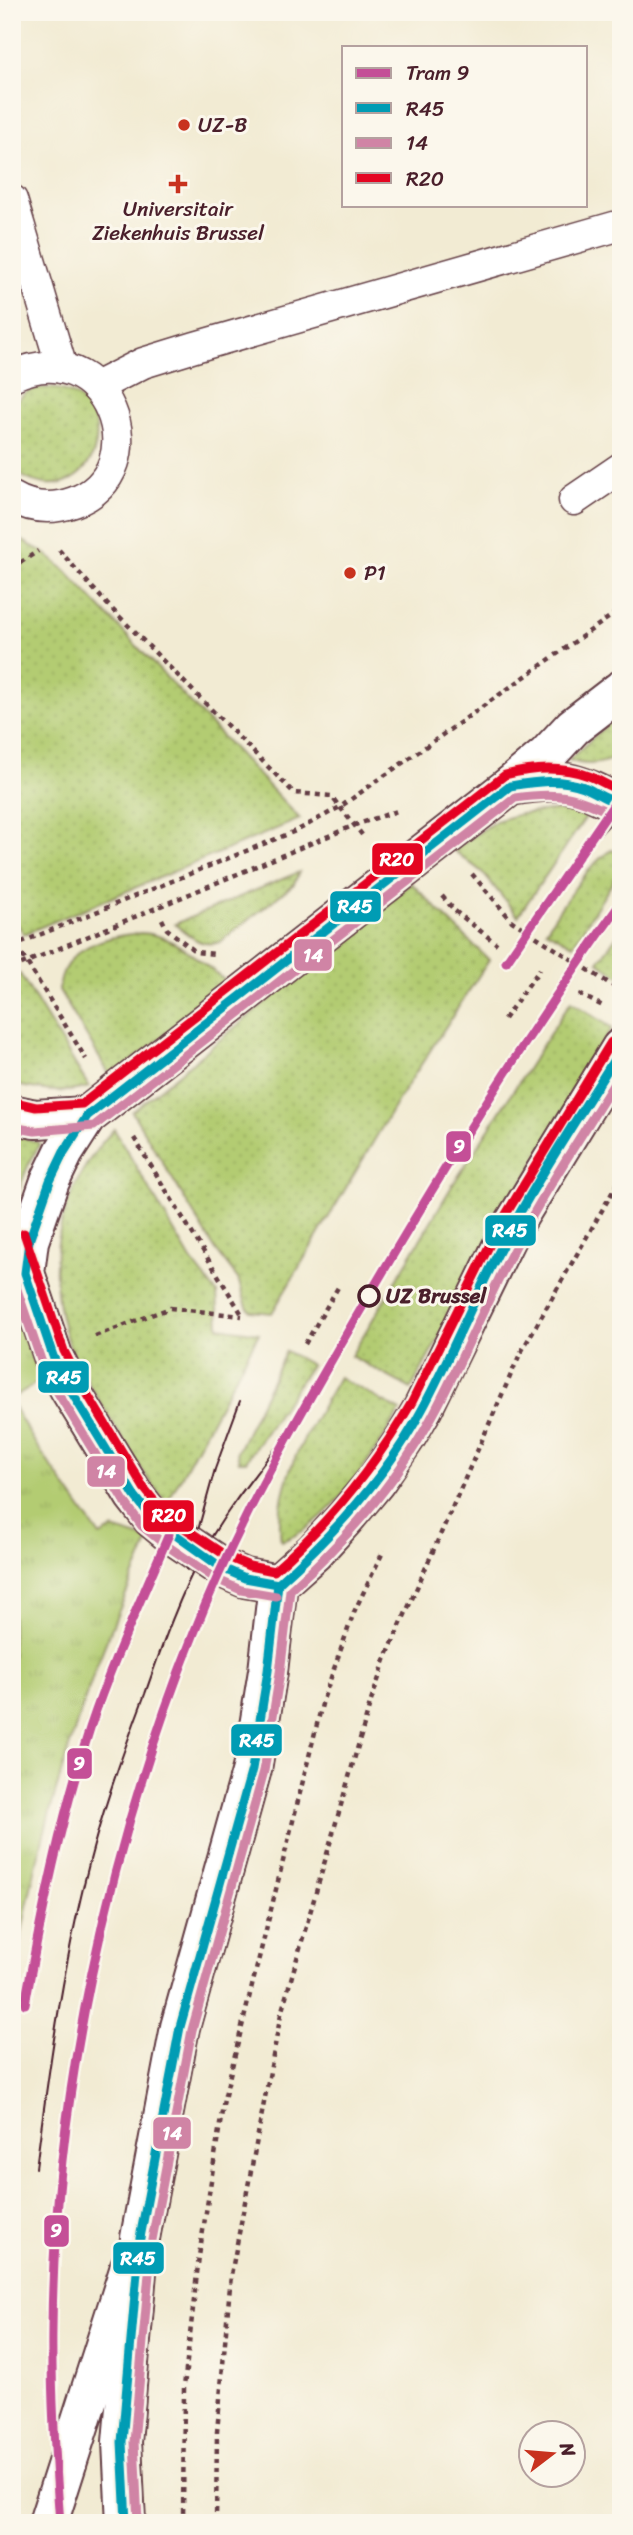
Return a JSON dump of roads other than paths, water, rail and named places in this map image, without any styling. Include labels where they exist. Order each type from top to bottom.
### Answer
[{"type":"street","points":[[25,1273],[29,1241],[50,1181],[64,1152],[88,1116],[510,786],[547,755],[573,727],[621,690]]},
{"type":"street","points":[[510,786],[543,780],[571,782],[620,803]]},
{"type":"street","points":[[126,2523],[122,2442],[140,2238],[180,2027],[252,1769],[268,1671],[278,1584],[314,1552],[346,1517],[376,1481],[406,1437],[423,1408],[510,1230],[621,1048]]},
{"type":"street","points":[[12,1114],[48,1119],[88,1116]]},
{"type":"street","points":[[12,1237],[53,1356],[69,1388],[134,1495],[152,1518],[170,1533],[222,1567],[245,1578],[278,1584]]},
{"type":"street","points":[[48,2523],[140,2238]]},
{"type":"lane","points":[[12,200],[62,368]]},
{"type":"lane","points":[[96,387],[120,373],[156,359],[621,225]]},
{"type":"lane","points":[[12,376],[44,366],[62,368],[80,375],[108,401],[115,419],[118,439],[107,475],[94,490],[78,500],[60,507],[41,508],[12,498]]},
{"type":"lane","points":[[574,500],[621,468]]},
{"type":"tram line","name":"9","points":[[506,962],[621,794]]},
{"type":"tram line","points":[[565,874],[621,811]]},
{"type":"tram line","points":[[613,914],[621,899]]},
{"type":"tram line","name":"9","points":[[60,2523],[52,2329],[55,2241],[63,2153],[75,2064],[112,1887],[163,1715],[194,1633],[231,1548],[295,1424],[456,1151],[520,1050],[621,903]]},
{"type":"tram line","points":[[187,1570],[215,1469],[240,1401]]},
{"type":"tram line","points":[[36,2168],[53,2046],[75,1925],[94,1845],[118,1769],[171,1622],[203,1552],[235,1502],[295,1422]]},
{"type":"tram line","name":"9","points":[[25,2004],[53,1865],[90,1728],[108,1678],[169,1534]]},
{"type":"place","name":"UZ-B","points":[[184,125]]},
{"type":"place","name":"Universitair Ziekenhuis Brussel","points":[[178,184]]},
{"type":"place","name":"P1","points":[[350,573]]},
{"type":"place","name":"UZ Brussel","points":[[369,1296]]}]
